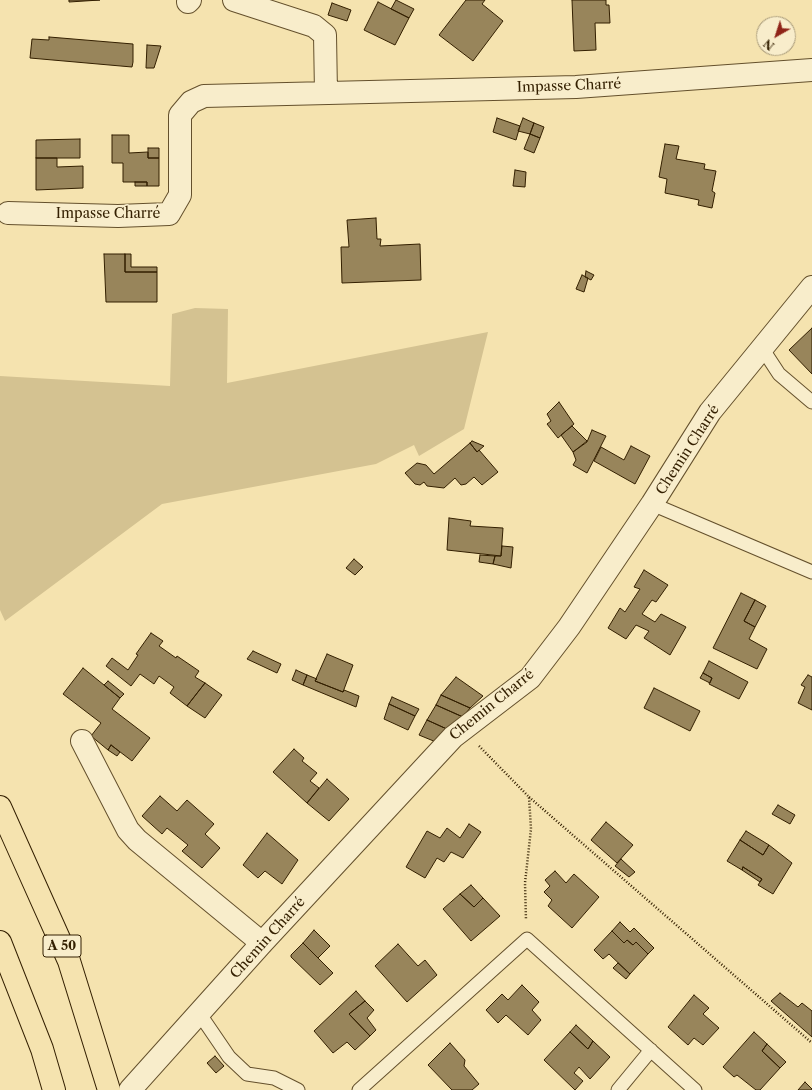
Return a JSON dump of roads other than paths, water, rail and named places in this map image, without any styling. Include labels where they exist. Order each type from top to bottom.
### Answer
[{"type":"highway","name":"A 50","points":[[0,807],[69,961],[109,1090]]},
{"type":"highway","points":[[0,942],[42,1049],[54,1090]]},
{"type":"street","points":[[234,0],[314,26],[325,35],[326,93]]},
{"type":"street","name":"Impasse Charré","points":[[8,213],[118,216],[169,214],[180,195],[180,115],[191,102],[204,96],[396,90],[576,88],[812,70]]},
{"type":"street","name":"Chemin Charré","points":[[130,1090],[262,943],[462,729],[530,678],[569,627],[652,504],[710,412],[812,286]]},
{"type":"street","points":[[82,741],[128,830],[137,840],[262,943]]},
{"type":"lane","points":[[762,348],[779,374],[812,402]]},
{"type":"lane","points":[[652,504],[812,572]]},
{"type":"lane","points":[[359,1090],[527,939],[695,1090]]},
{"type":"lane","points":[[199,1013],[229,1057],[247,1074],[274,1078],[298,1090]]},
{"type":"lane","points":[[618,1090],[651,1050]]}]
